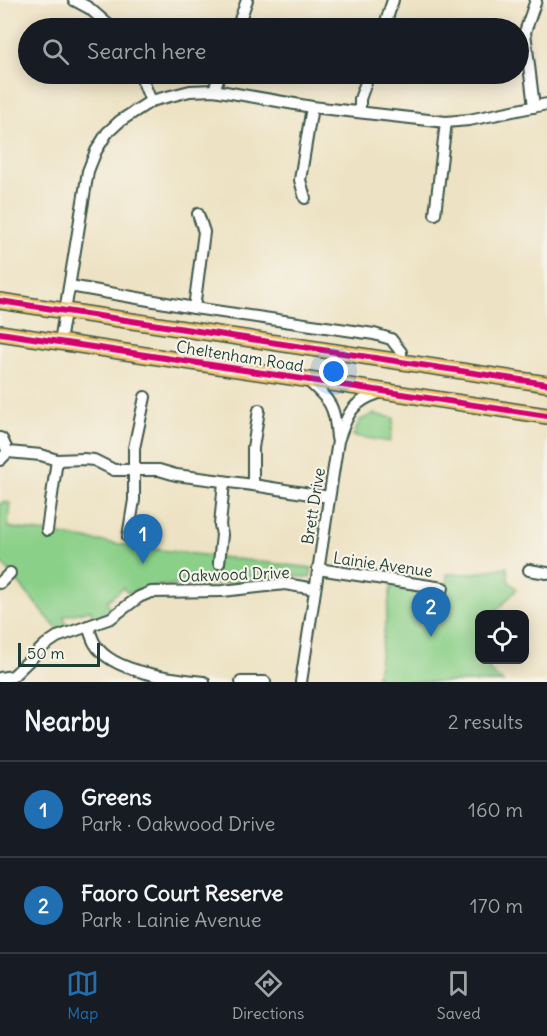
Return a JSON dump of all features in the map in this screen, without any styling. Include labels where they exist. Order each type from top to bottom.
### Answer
[{"type":"main road","name":"Cheltenham Road","points":[[0,301],[547,384]]},
{"type":"main road","name":"Cheltenham Road","points":[[0,333],[547,416]]},
{"type":"street","points":[[74,0],[89,8],[100,18]]},
{"type":"street","points":[[241,18],[247,0]]},
{"type":"street","points":[[387,18],[393,0]]},
{"type":"street","points":[[529,20],[536,0]]},
{"type":"street","points":[[529,65],[534,107]]},
{"type":"street","points":[[144,84],[151,101]]},
{"type":"street","points":[[214,90],[216,84]]},
{"type":"street","points":[[360,112],[360,99],[365,84]]},
{"type":"street","points":[[60,342],[88,171],[96,151],[107,134],[120,121],[151,101],[190,91],[214,90],[312,107],[446,122],[469,120],[547,104]]},
{"type":"street","points":[[305,198],[300,180],[312,107]]},
{"type":"street","points":[[435,214],[446,122]]},
{"type":"street","points":[[194,308],[204,232],[198,214]]},
{"type":"street","points":[[70,286],[194,308],[374,334],[393,340],[402,352],[401,362]]},
{"type":"street","name":"Brett Drive","points":[[307,380],[320,391],[333,409],[338,441]]},
{"type":"street","name":"Brett Drive","points":[[301,682],[338,441],[348,416],[357,404],[364,398],[383,392]]},
{"type":"street","points":[[128,537],[134,500],[134,448],[145,397]]},
{"type":"street","points":[[253,485],[253,448],[259,410]]},
{"type":"street","points":[[0,438],[4,456],[41,455],[57,459],[94,460],[114,470],[159,470],[176,476],[329,497]]},
{"type":"street","points":[[47,530],[57,459]]},
{"type":"street","points":[[219,563],[224,482]]},
{"type":"street","name":"Lainie Avenue","points":[[318,569],[443,588]]},
{"type":"street","points":[[529,570],[547,573]]},
{"type":"street","points":[[0,583],[10,573]]},
{"type":"street","name":"Oakwood Drive","points":[[0,678],[16,679],[45,645],[57,637],[111,618],[139,597],[151,592],[222,591],[285,584],[315,589]]},
{"type":"street","points":[[88,626],[95,646],[119,664],[168,678],[204,682]]},
{"type":"street","points":[[241,682],[265,682]]},
{"type":"green space","points":[[373,414],[394,418],[390,442],[353,436],[360,420]]},
{"type":"green space","points":[[0,503],[10,503],[8,527],[144,548],[312,568],[310,578],[285,575],[237,583],[157,586],[128,593],[123,588],[107,601],[111,611],[93,618],[91,610],[64,616],[67,626],[58,630],[0,561]]},
{"type":"green space","points":[[507,567],[509,582],[517,589],[498,610],[475,610],[475,664],[490,664],[489,670],[503,682],[376,682],[391,587],[446,593],[447,574],[468,574]]},
{"type":"cycle path","points":[[0,301],[547,384]]},
{"type":"cycle path","points":[[0,333],[547,416]]},
{"type":"place","name":"Greens","points":[[143,564]]},
{"type":"place","name":"Faoro Court Reserve","points":[[431,637]]}]
